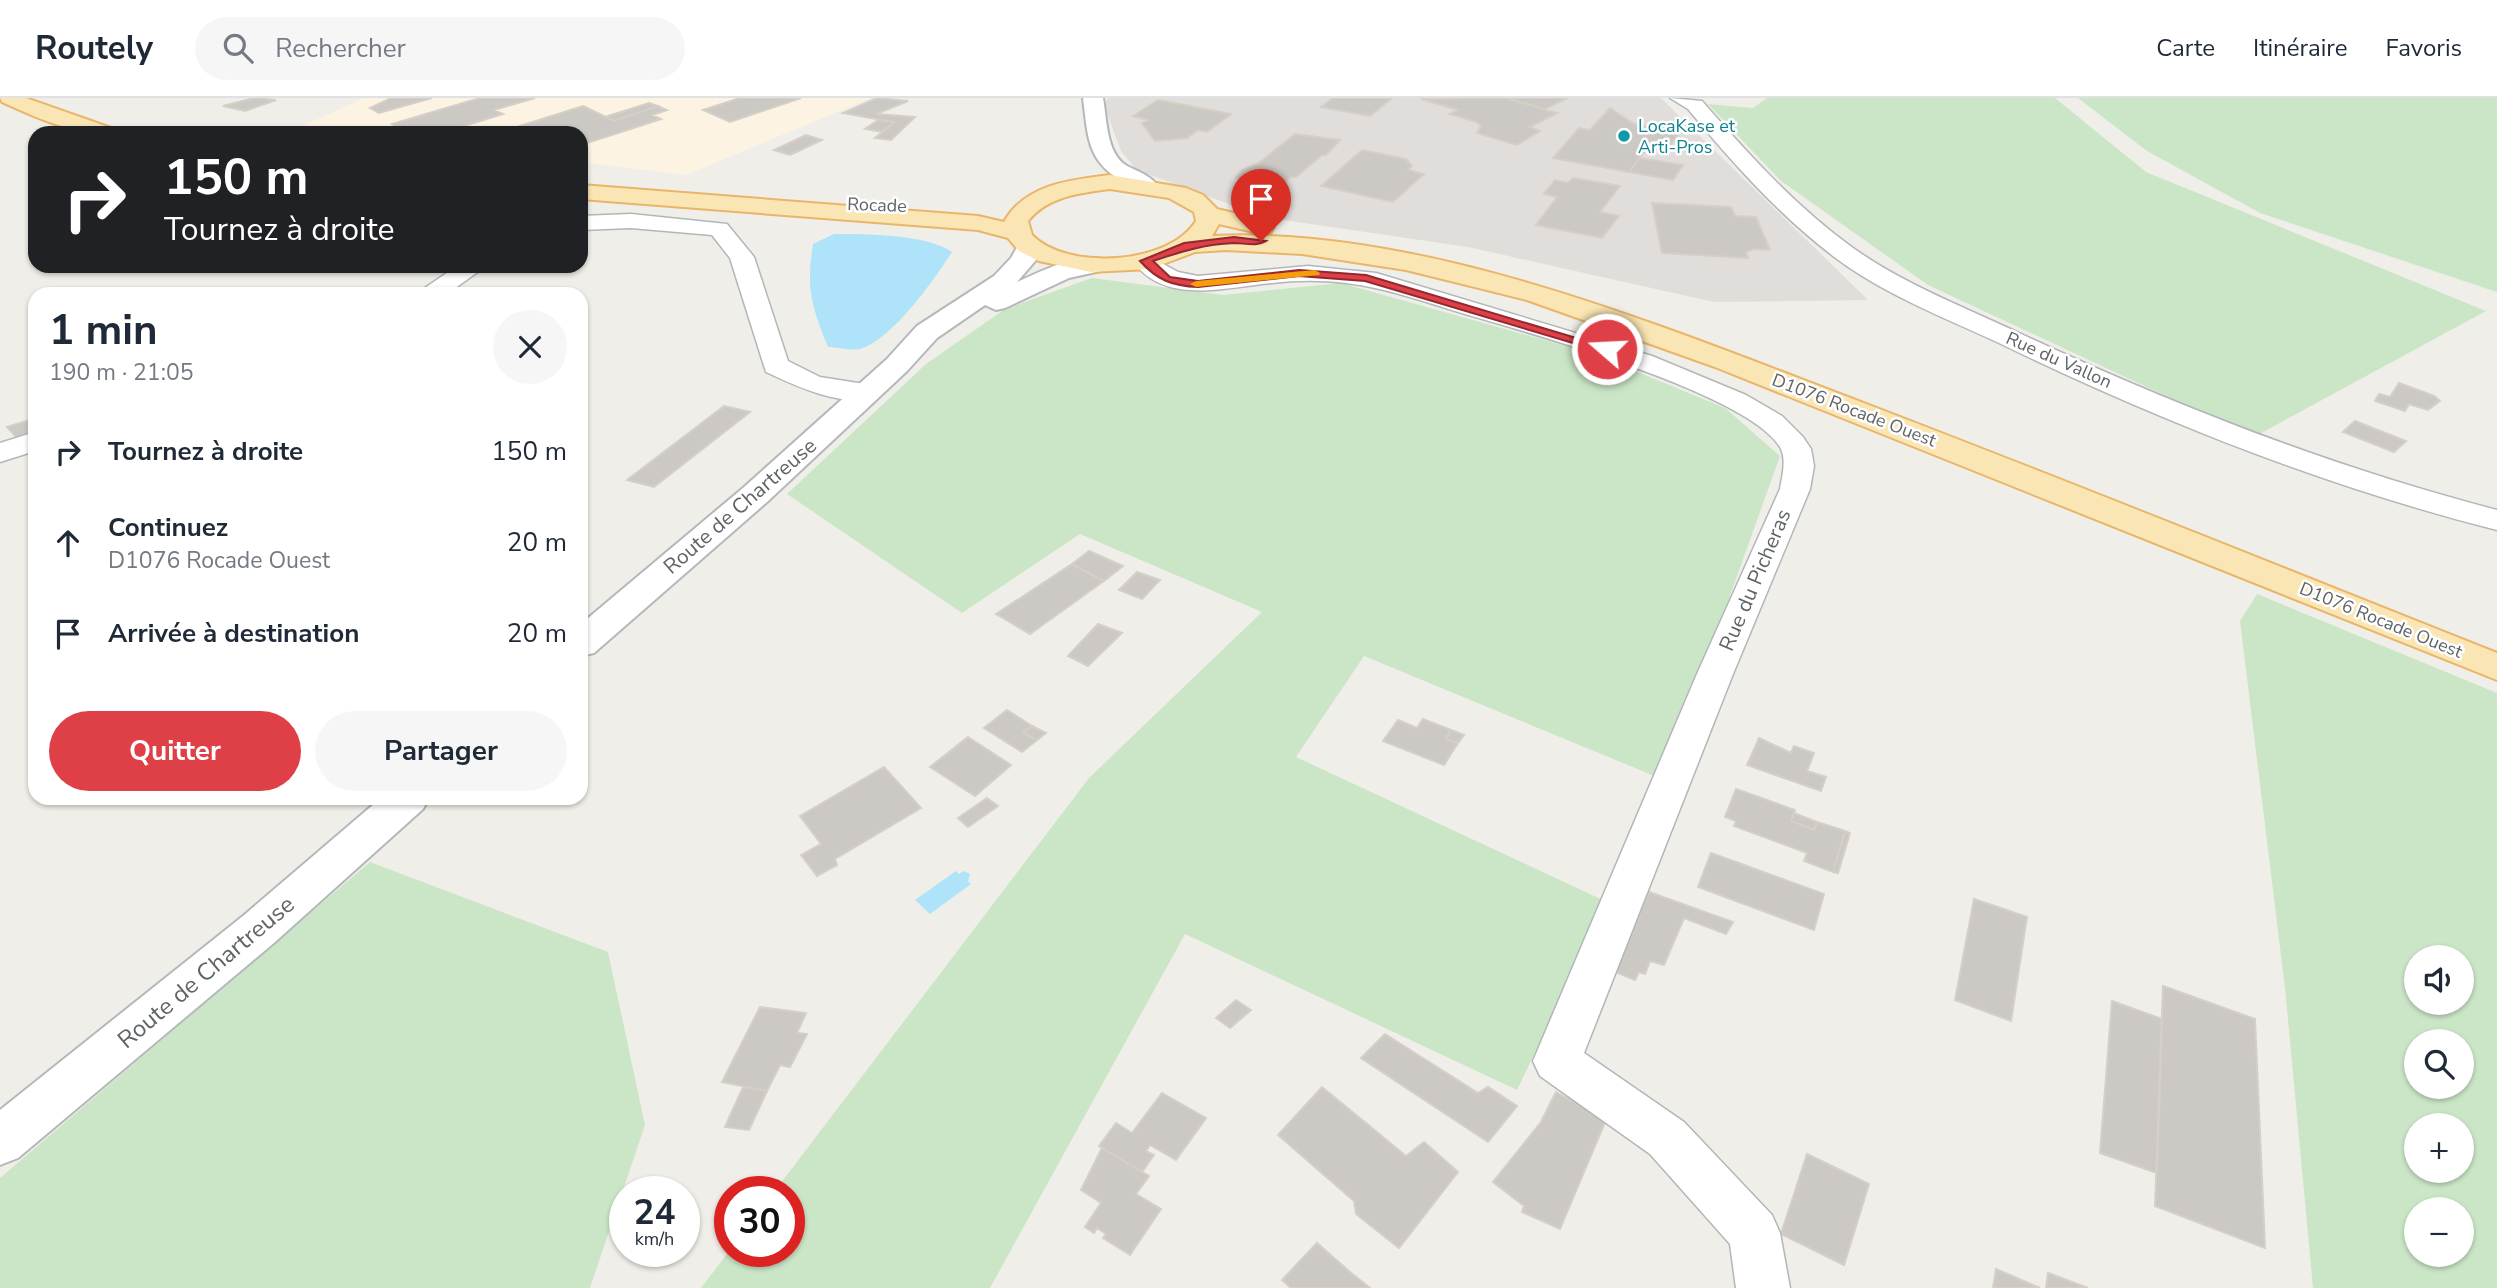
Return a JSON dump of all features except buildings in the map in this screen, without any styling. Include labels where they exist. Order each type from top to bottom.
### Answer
[{"type":"main road","points":[[9,98],[81,126]]},
{"type":"main road","points":[[1093,98],[1099,142],[1114,168],[1144,184]]},
{"type":"main road","points":[[1075,187],[1081,181],[1099,142]]},
{"type":"main road","name":"Rocade","points":[[588,192],[718,200],[981,209],[1035,201],[1075,187],[1110,182],[1144,184],[1172,190],[1194,200],[1205,213],[1237,223],[1345,238],[1432,254],[1559,288],[1632,312],[1812,385],[1983,460]]},
{"type":"main road","name":"Rocade","points":[[718,200],[978,223],[1023,240],[1058,259],[1096,265]]},
{"type":"main road","points":[[1023,240],[1016,221],[1035,201]]},
{"type":"main road","points":[[1188,245],[1200,235],[1206,224],[1205,213]]},
{"type":"main road","name":"Route de Chartreuse","points":[[897,365],[915,342],[937,323],[1008,278],[1020,267],[1023,240]]},
{"type":"main road","name":"D1076 Rocade Ouest","points":[[1096,265],[1145,261],[1188,245],[1234,240],[1408,262],[1506,284],[1623,322],[1983,460],[2497,667]]},
{"type":"main road","name":"Route de Chartreuse","points":[[588,638],[755,495],[897,365],[979,312],[1026,287],[1061,272],[1096,265]]},
{"type":"main road","name":"Route de Chartreuse","points":[[0,1141],[248,938],[400,805]]},
{"type":"street","name":"Rue du Vallon","points":[[1681,98],[1695,105],[1792,211],[1866,269],[2034,350],[2242,440],[2424,502],[2497,520]]},
{"type":"street","points":[[588,223],[631,221],[719,229],[742,257],[776,366],[813,384],[867,392]]},
{"type":"street","name":"Rue du Picheras","points":[[1145,261],[1166,279],[1182,283],[1325,273],[1366,278],[1563,334],[1669,373],[1760,414],[1794,444],[1800,462],[1795,489],[1715,674],[1557,1061],[1667,1138],[1754,1233],[1763,1288]]},
{"type":"street","points":[[440,287],[463,273]]},
{"type":"street","points":[[0,453],[28,443]]},
{"type":"shaded area","points":[[364,98],[871,98],[686,175],[588,163],[588,126],[302,126]]},
{"type":"shaded area","points":[[1108,98],[1661,98],[1868,300],[1714,302],[1468,247],[1264,217],[1137,170],[1121,151],[1104,105]]},
{"type":"green space","points":[[1767,98],[2055,98],[2146,172],[2486,311],[2254,437],[1928,285],[1781,181],[1708,104],[1753,108]]},
{"type":"green space","points":[[2078,98],[2497,98],[2497,292],[2260,213],[2147,151]]},
{"type":"green space","points":[[1092,278],[1223,295],[1341,283],[1594,354],[1725,408],[1780,456],[1664,780],[1364,656],[1296,757],[1607,902],[1517,1090],[1185,934],[990,1288],[701,1288],[717,1267],[805,1267],[805,1176],[786,1176],[1089,778],[1262,612],[1080,534],[962,613],[787,494],[926,364],[1005,309]]},
{"type":"green space","points":[[2257,594],[2497,693],[2497,1288],[2313,1288],[2285,988],[2240,621]]},
{"type":"green space","points":[[370,862],[608,952],[645,1125],[628,1176],[609,1176],[609,1232],[590,1288],[0,1288],[0,1178]]},
{"type":"water","points":[[834,234],[912,238],[952,252],[911,308],[885,334],[860,349],[828,347],[811,296],[810,273],[813,244]]},
{"type":"water","points":[[956,871],[959,874],[964,871],[970,874],[968,881],[971,884],[930,914],[915,900]]},
{"type":"slow traffic","points":[[1196,284],[1315,273]]},
{"type":"place","name":"LocaKase et Arti-Pros","points":[[1624,136]]},
{"type":"route","points":[[1261,241],[1234,240],[1188,245],[1145,261],[1166,279],[1182,283],[1198,284],[1299,273],[1366,278],[1607,349]]}]
